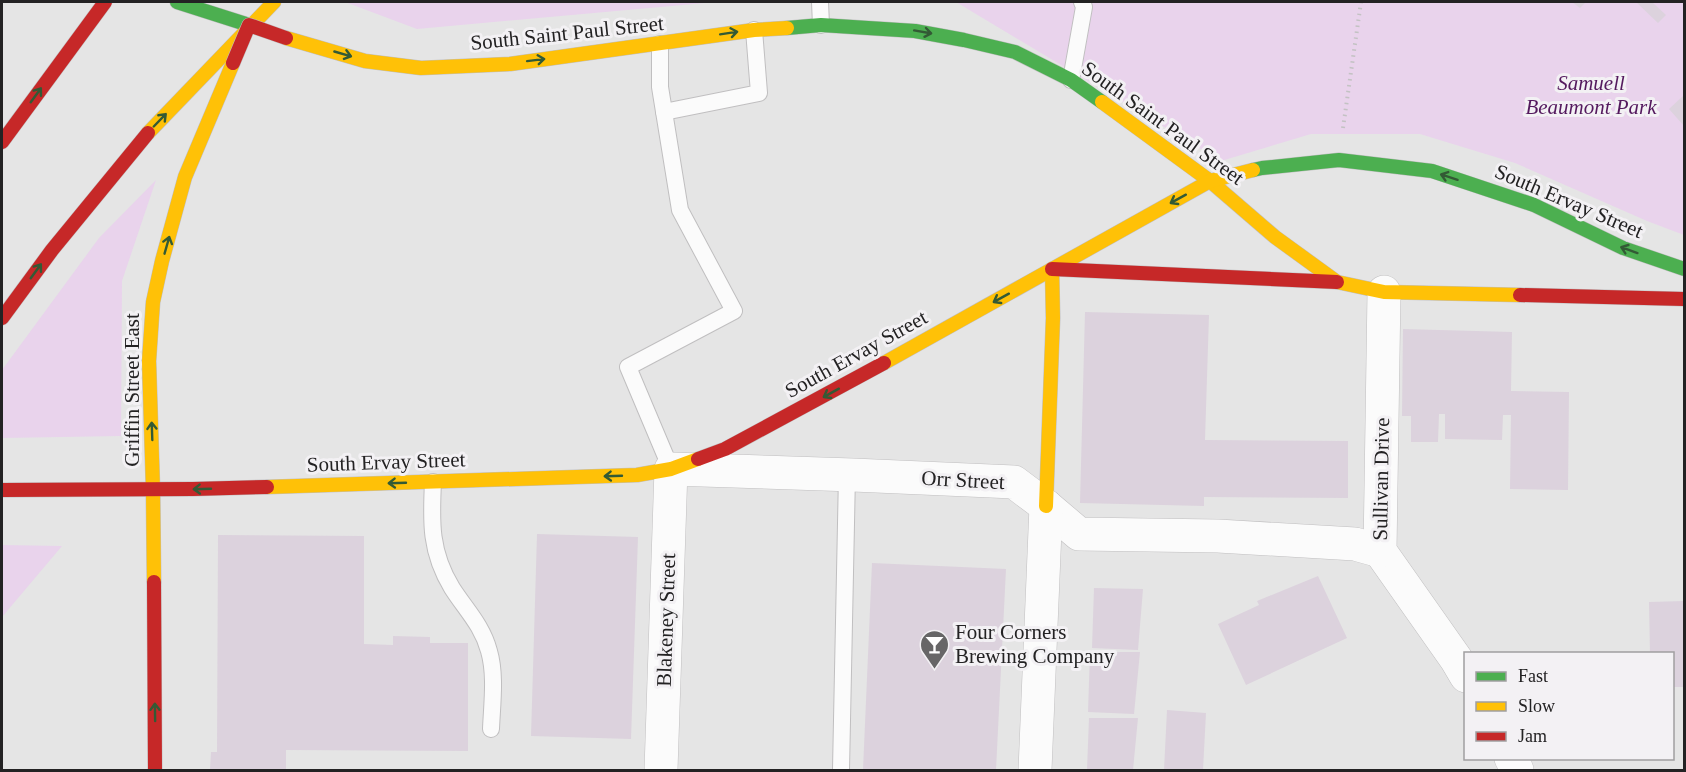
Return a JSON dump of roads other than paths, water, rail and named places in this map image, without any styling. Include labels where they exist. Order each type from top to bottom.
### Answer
[{"type":"main road","points":[[2,142],[105,2]]},
{"type":"main road","name":"South Saint Paul Street","points":[[177,2],[365,61],[422,68],[510,64],[754,30],[821,25],[915,31],[964,40],[1015,52],[1071,80],[1210,181],[1275,237],[1337,282],[1383,292],[1684,300]]},
{"type":"main road","name":"Griffin Street East","points":[[155,771],[153,490],[149,361],[153,302],[186,177],[257,2]]},
{"type":"main road","points":[[2,318],[52,250],[153,127],[274,2]]},
{"type":"main road","name":"South Ervay Street","points":[[2,490],[153,490],[432,482],[637,475],[670,469],[725,450],[1210,181],[1262,168],[1339,160],[1432,171],[1534,205],[1623,248],[1684,269]]},
{"type":"main road","points":[[1046,506],[1053,269],[1337,282]]},
{"type":"street","name":"Sullivan Drive","points":[[1383,292],[1380,551],[1464,673]]},
{"type":"street","name":"Orr Street","points":[[670,469],[1014,482],[1079,534],[1218,536],[1355,544],[1380,551]]},
{"type":"street","name":"Blakeney Street","points":[[661,771],[670,469]]},
{"type":"street","points":[[1035,771],[1046,506]]},
{"type":"lane","points":[[820,2],[821,25]]},
{"type":"lane","points":[[1071,80],[1084,7],[1082,2]]},
{"type":"lane","points":[[664,112],[759,93],[754,30]]},
{"type":"lane","points":[[660,44],[660,81],[680,210],[734,311],[628,367],[670,469]]},
{"type":"lane","points":[[841,771],[848,474]]},
{"type":"lane","points":[[432,482],[431,525],[437,556],[452,587],[475,619],[490,651],[493,681],[491,729]]},
{"type":"place","name":"Four Corners Brewing Company","points":[[934,670]]},
{"type":"park label","name":"Samuell Beaumont Park","points":[[1591,95]]}]
